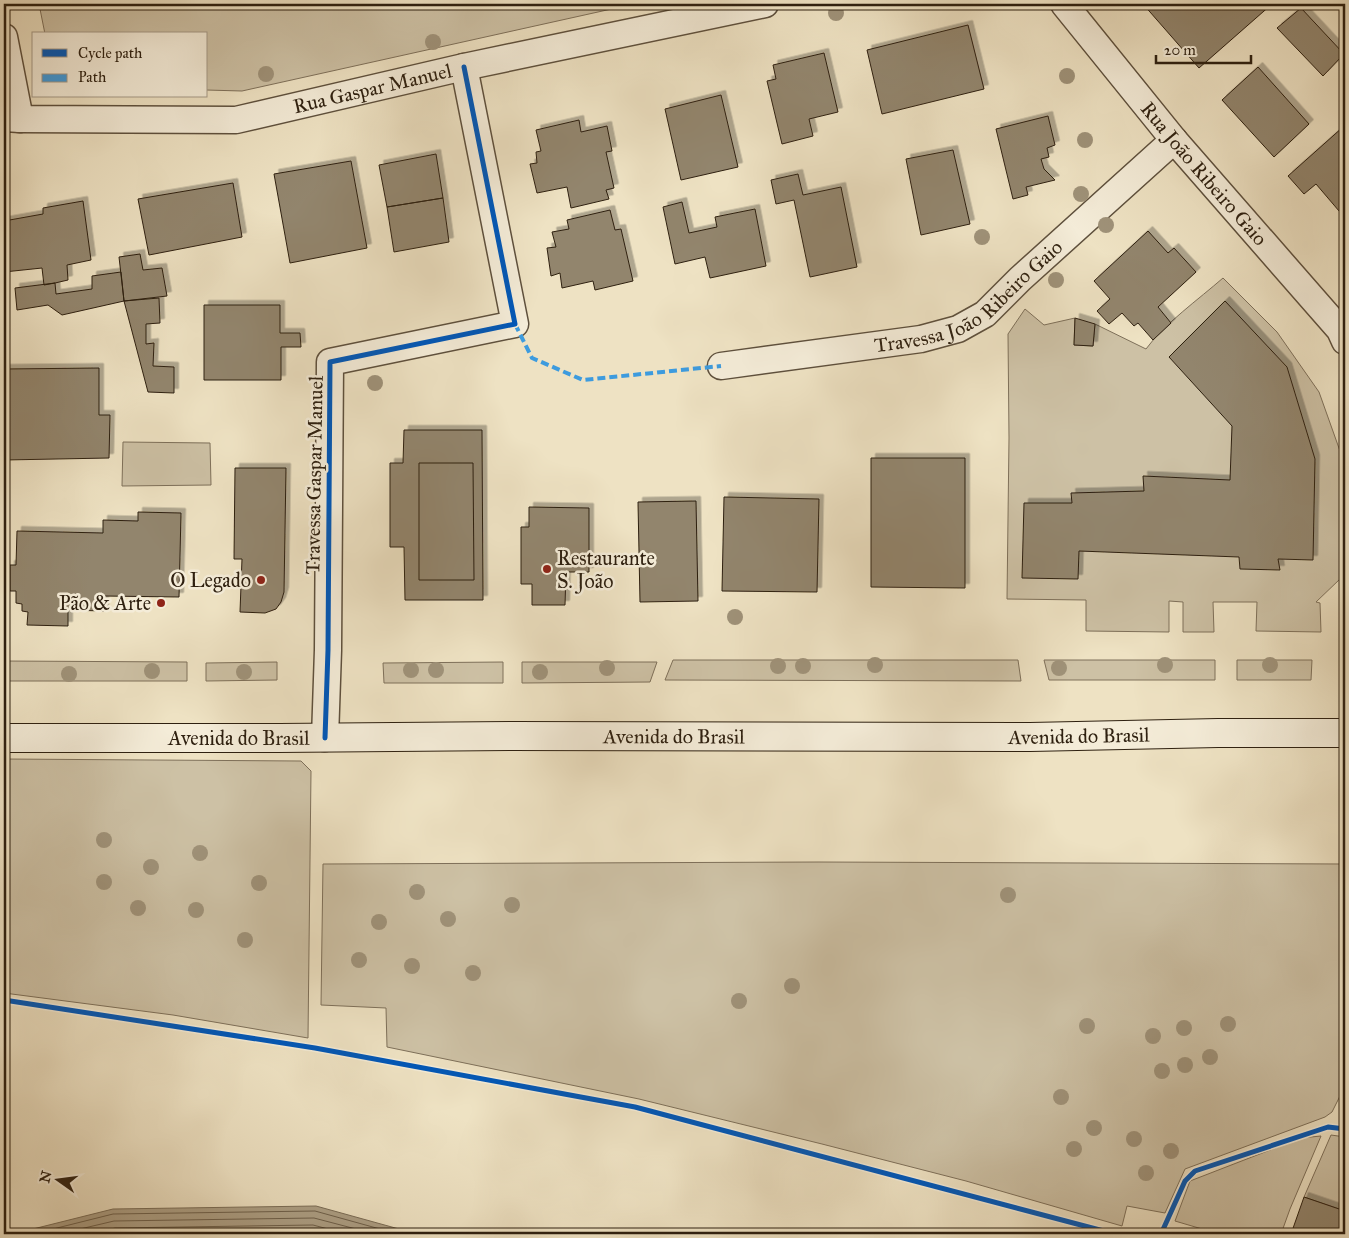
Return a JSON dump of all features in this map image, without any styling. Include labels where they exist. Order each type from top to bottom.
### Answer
[{"type":"main road","name":"Avenida do Brasil","points":[[4,738],[509,736],[1030,737],[1218,733],[1345,733]]},
{"type":"street","name":"Rua Gaspar Manuel","points":[[12,118],[236,120],[464,67],[766,4]]},
{"type":"street","name":"Rua João Ribeiro Gaio","points":[[1064,4],[1174,140],[1344,334]]},
{"type":"street","points":[[4,37],[12,118]]},
{"type":"street","name":"Travessa Gaspar Manuel","points":[[325,738],[328,650],[330,362],[515,324],[464,67]]},
{"type":"street","name":"Travessa João Ribeiro Gaio","points":[[721,366],[921,339],[958,329],[985,314],[1020,279],[1174,140]]},
{"type":"shaded area","points":[[39,4],[634,4],[242,91],[208,90],[208,32],[45,32]]},
{"type":"shaded area","points":[[1223,278],[1277,332],[1319,392],[1340,451],[1340,579],[1316,602],[1320,603],[1321,632],[1256,631],[1257,602],[1213,602],[1214,632],[1183,632],[1183,602],[1169,601],[1169,632],[1086,631],[1086,600],[1007,599],[1008,334],[1025,309],[1044,325],[1075,318],[1074,345],[1093,346],[1095,324],[1146,349],[1172,321]]},
{"type":"shaded area","points":[[123,442],[210,443],[211,485],[122,486]]},
{"type":"shaded area","points":[[673,660],[1018,660],[1021,681],[665,680]]},
{"type":"shaded area","points":[[1044,660],[1215,660],[1215,680],[1049,680]]},
{"type":"shaded area","points":[[1237,660],[1312,660],[1311,680],[1237,680]]},
{"type":"shaded area","points":[[4,661],[187,662],[187,681],[4,681]]},
{"type":"shaded area","points":[[277,662],[277,680],[206,681],[206,663]]},
{"type":"shaded area","points":[[503,662],[503,683],[384,683],[383,663]]},
{"type":"shaded area","points":[[522,662],[657,662],[650,682],[522,683]]},
{"type":"shaded area","points":[[4,759],[301,761],[311,771],[308,1038],[173,1015],[4,993]]},
{"type":"shaded area","points":[[819,862],[1345,864],[1345,1086],[1332,1112],[1325,1117],[1185,1169],[1165,1213],[1127,1206],[1122,1226],[966,1181],[639,1099],[387,1047],[386,1008],[321,1005],[323,864]]},
{"type":"shaded area","points":[[1331,1135],[1345,1137],[1345,1211],[1304,1197]]},
{"type":"shaded area","points":[[1321,1136],[1281,1234],[1219,1234],[1175,1221],[1190,1181],[1301,1138]]},
{"type":"water","points":[[316,1206],[417,1234],[13,1234],[113,1209]]},
{"type":"building","points":[[1143,4],[1272,4],[1199,68]]},
{"type":"building","points":[[1301,8],[1344,54],[1323,76],[1277,28]]},
{"type":"building","points":[[968,25],[984,89],[882,114],[867,50]]},
{"type":"building","points":[[824,53],[838,112],[809,119],[813,136],[782,144],[767,81],[776,79],[773,65]]},
{"type":"building","points":[[1258,67],[1309,124],[1274,157],[1222,100]]},
{"type":"building","points":[[721,95],[738,167],[681,180],[665,109]]},
{"type":"building","points":[[1048,116],[1055,145],[1047,148],[1049,157],[1041,159],[1044,169],[1055,180],[1026,187],[1028,195],[1013,199],[996,129]]},
{"type":"building","points":[[579,120],[581,132],[607,126],[612,151],[606,152],[614,188],[606,190],[609,199],[571,208],[567,187],[537,193],[530,164],[537,163],[536,152],[541,151],[536,130]]},
{"type":"building","points":[[1343,127],[1345,130],[1345,218],[1316,184],[1304,194],[1288,176]]},
{"type":"building","points":[[953,150],[970,224],[921,235],[906,159]]},
{"type":"building","points":[[436,154],[443,198],[387,207],[379,165]]},
{"type":"building","points":[[351,161],[367,248],[290,263],[274,174]]},
{"type":"building","points":[[798,174],[803,195],[841,187],[857,267],[810,277],[794,200],[776,204],[771,180]]},
{"type":"building","points":[[233,183],[242,237],[149,255],[138,199]]},
{"type":"building","points":[[443,198],[449,242],[394,252],[387,207]]},
{"type":"building","points":[[83,201],[91,260],[67,265],[68,280],[44,285],[42,268],[4,272],[4,221],[43,214],[43,208]]},
{"type":"building","points":[[682,202],[689,233],[717,227],[715,217],[755,209],[766,266],[710,278],[705,257],[675,264],[663,207]]},
{"type":"building","points":[[610,210],[615,230],[621,229],[633,281],[595,290],[593,281],[562,288],[560,273],[551,276],[547,248],[556,247],[552,232],[569,229],[567,220]]},
{"type":"building","points":[[1148,231],[1168,253],[1174,248],[1196,272],[1158,307],[1171,323],[1153,340],[1138,323],[1134,326],[1122,313],[1109,324],[1097,311],[1110,299],[1094,281]]},
{"type":"building","points":[[140,254],[143,270],[162,268],[167,296],[124,301],[119,257]]},
{"type":"building","points":[[121,272],[124,301],[62,315],[48,305],[17,310],[15,288],[55,283],[56,294],[92,289],[92,276]]},
{"type":"building","points":[[159,298],[160,323],[146,324],[146,344],[154,343],[153,366],[174,367],[174,393],[148,392],[124,301]]},
{"type":"building","points":[[1225,301],[1287,367],[1315,459],[1313,560],[1278,559],[1280,570],[1240,569],[1239,557],[1079,551],[1078,579],[1022,578],[1024,503],[1072,503],[1071,493],[1144,491],[1143,476],[1230,480],[1232,426],[1169,357]]},
{"type":"building","points":[[204,305],[280,305],[280,333],[300,333],[301,347],[281,347],[281,380],[204,380]]},
{"type":"building","points":[[1075,318],[1095,324],[1093,346],[1074,345]]},
{"type":"building","points":[[99,368],[99,415],[110,415],[109,458],[4,460],[4,369]]},
{"type":"building","points":[[404,430],[482,430],[483,600],[405,600],[404,547],[390,547],[390,463],[403,463]]},
{"type":"building","points":[[871,458],[965,458],[965,588],[871,587]]},
{"type":"building","points":[[419,463],[473,463],[474,580],[419,580]]},
{"type":"building","points":[[235,468],[286,468],[284,592],[281,602],[276,609],[265,613],[240,612],[242,559],[234,559]]},
{"type":"building","points":[[724,497],[819,499],[817,592],[722,591]]},
{"type":"building","points":[[696,501],[698,601],[640,602],[638,502]]},
{"type":"building","points":[[529,507],[589,508],[589,572],[566,572],[565,605],[532,605],[532,584],[521,584],[521,527],[529,527]]},
{"type":"building","points":[[138,512],[181,513],[179,597],[104,596],[104,611],[68,610],[68,626],[27,625],[28,612],[22,611],[22,604],[16,603],[16,591],[10,591],[10,565],[16,565],[17,531],[103,533],[103,520],[138,521]]},
{"type":"building","points":[[1304,1197],[1345,1211],[1345,1234],[1291,1234]]},
{"type":"marked path","points":[[515,324],[532,358],[583,380],[721,366]]},
{"type":"cycle path","points":[[325,738],[328,650],[330,362],[515,324],[464,67]]},
{"type":"cycle path","points":[[4,1000],[315,1048],[635,1107],[1115,1234]]},
{"type":"cycle path","points":[[1161,1234],[1185,1181],[1195,1171],[1328,1127],[1345,1129]]},
{"type":"place","name":"Restaurante S. João","points":[[547,569]]},
{"type":"place","name":"O Legado","points":[[261,580]]},
{"type":"place","name":"Pão & Arte","points":[[161,603]]}]
